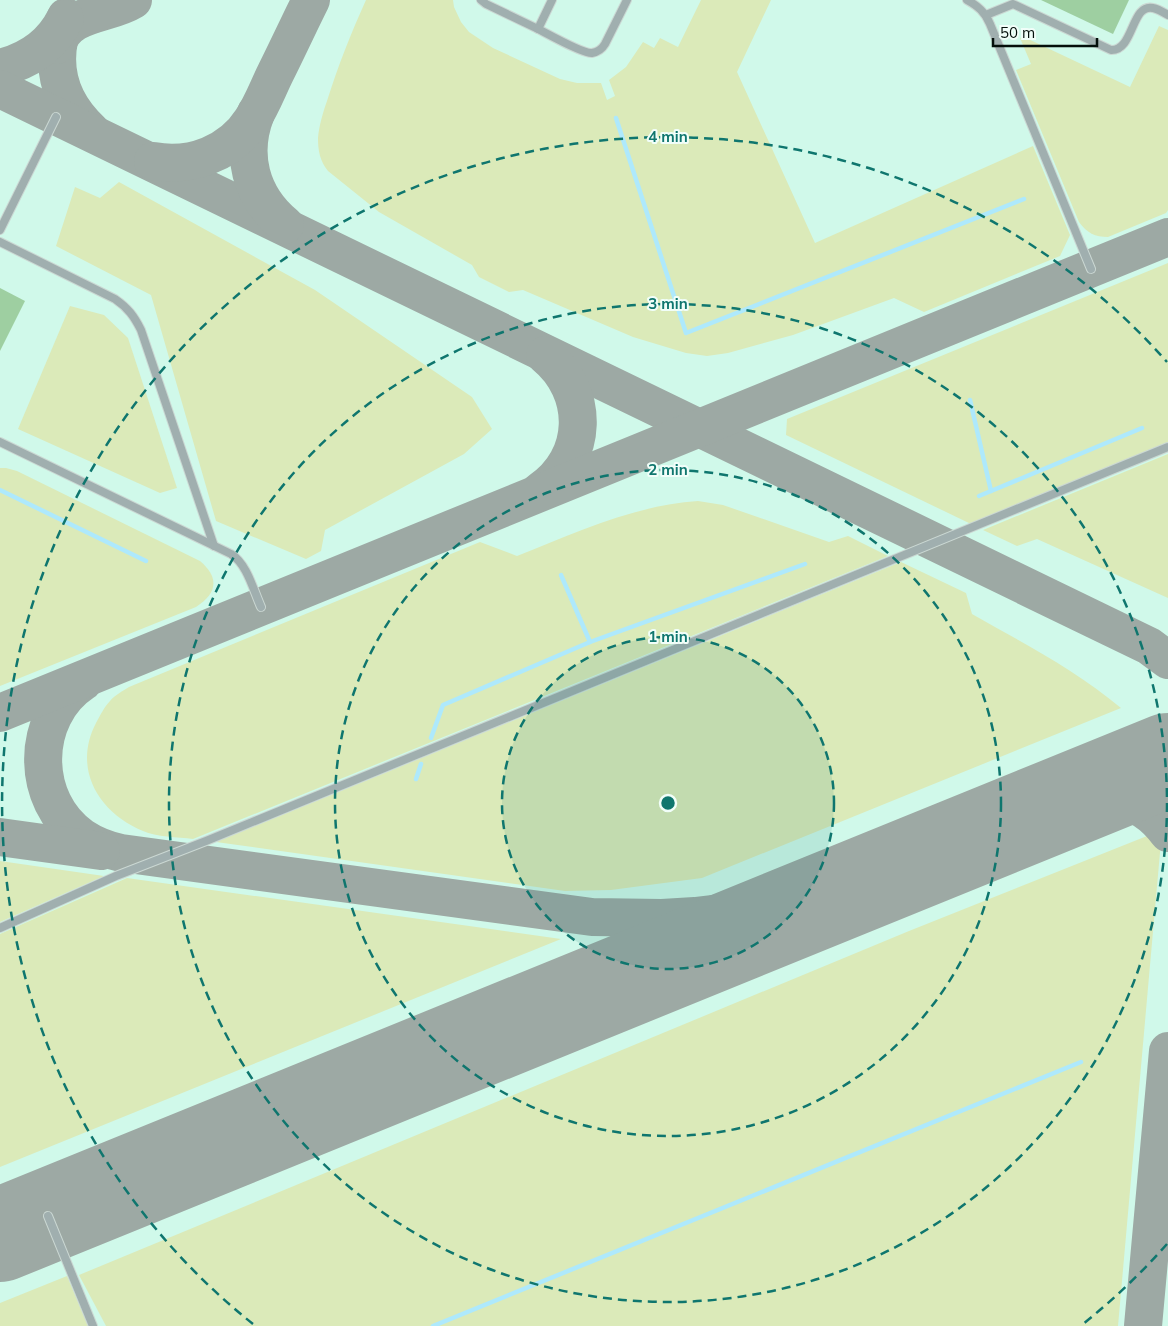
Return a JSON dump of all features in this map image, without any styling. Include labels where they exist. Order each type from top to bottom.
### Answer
[{"type":"lane","points":[[481,0],[583,51],[593,53],[605,44],[628,0]]},
{"type":"lane","points":[[538,29],[552,0]]},
{"type":"lane","points":[[967,0],[980,8],[986,15],[1091,269]]},
{"type":"lane","points":[[986,15],[1014,2],[1111,50],[1120,49],[1139,13],[1144,9],[1154,8],[1168,15]]},
{"type":"lane","points":[[0,230],[56,117]]},
{"type":"lane","points":[[0,242],[115,299],[127,308],[135,318],[141,330],[214,546]]},
{"type":"lane","points":[[0,442],[239,559],[261,607]]},
{"type":"lane","points":[[0,928],[116,876],[1168,447]]},
{"type":"lane","points":[[48,1216],[93,1326]]},
{"type":"shaded area","points":[[0,0],[1168,0],[1168,1326],[0,1326]]},
{"type":"shaded area","points":[[366,0],[453,0],[461,22],[469,32],[493,48],[560,79],[577,83],[601,83],[607,100],[615,96],[609,80],[626,67],[643,42],[654,48],[660,38],[678,47],[701,0],[771,0],[737,72],[815,243],[1033,146],[1070,235],[1060,256],[924,312],[894,298],[793,335],[728,353],[707,356],[686,353],[633,337],[523,290],[509,292],[479,277],[472,265],[379,212],[328,171],[321,160],[319,152],[320,124],[340,62]]},
{"type":"shaded area","points":[[1159,26],[1168,30],[1168,210],[1166,213],[1108,237],[1095,235],[1088,232],[1079,222],[1016,70],[1031,64],[1020,38],[1024,37],[1130,87]]},
{"type":"shaded area","points":[[119,182],[315,290],[472,397],[492,429],[464,454],[325,530],[321,551],[306,559],[216,521],[151,295],[56,246],[75,187],[100,198]]},
{"type":"shaded area","points":[[1168,263],[1168,442],[971,524],[786,435],[787,419]]},
{"type":"shaded area","points":[[70,306],[104,315],[128,338],[177,488],[160,493],[18,429]]},
{"type":"shaded area","points":[[1168,454],[1168,598],[1037,539],[1017,546],[983,530]]},
{"type":"shaded area","points":[[0,468],[17,471],[200,561],[213,579],[212,591],[196,607],[0,686]]},
{"type":"shaded area","points":[[698,501],[723,505],[829,542],[848,536],[888,556],[193,839],[154,834],[127,823],[102,801],[94,788],[89,773],[87,757],[89,740],[106,706],[114,697],[129,687],[480,542],[517,556],[628,514],[651,508]]},
{"type":"shaded area","points":[[901,562],[966,593],[972,614],[1068,669],[1121,708],[702,878],[611,890],[565,891],[216,842]]},
{"type":"shaded area","points":[[1162,830],[1118,1326],[106,1326],[79,1275],[909,931]]},
{"type":"shaded area","points":[[0,861],[104,876],[0,922]]},
{"type":"shaded area","points":[[127,878],[561,939],[0,1167],[0,934]]},
{"type":"shaded area","points":[[67,1276],[88,1326],[0,1326],[0,1303]]},
{"type":"building","points":[[1041,0],[1129,0],[1113,34]]},
{"type":"building","points":[[0,288],[25,301],[0,351]]},
{"type":"waterway","points":[[616,118],[686,333],[1024,199]]},
{"type":"waterway","points":[[970,400],[991,491],[1142,428]]},
{"type":"waterway","points":[[0,490],[146,561]]},
{"type":"waterway","points":[[979,496],[991,491]]},
{"type":"waterway","points":[[431,738],[443,705],[590,642],[805,564]]},
{"type":"waterway","points":[[561,575],[590,642]]},
{"type":"waterway","points":[[416,779],[421,764]]},
{"type":"waterway","points":[[433,1326],[1081,1062]]},
{"type":"taxiway","points":[[57,45],[62,34],[79,20],[133,0]]},
{"type":"taxiway","points":[[153,161],[167,163],[182,162],[209,156],[233,141],[243,132],[259,108],[311,0]]},
{"type":"taxiway","points":[[66,17],[58,49],[59,79],[71,107],[92,132]]},
{"type":"taxiway","points":[[0,68],[20,61],[38,51],[53,37],[65,19]]},
{"type":"taxiway","points":[[0,89],[1149,646],[1168,660]]},
{"type":"taxiway","points":[[256,113],[251,128],[249,144],[251,174],[263,201],[285,225]]},
{"type":"taxiway","points":[[0,713],[1168,237]]},
{"type":"taxiway","points":[[540,491],[556,477],[568,461],[575,443],[578,424],[576,406],[570,387],[560,370],[545,355]]},
{"type":"taxiway","points":[[83,682],[66,697],[53,716],[46,737],[43,759],[45,781],[53,803],[65,821],[82,837],[96,845],[121,853],[592,917],[662,918],[695,916],[822,901]]},
{"type":"taxiway","points":[[1139,771],[1168,748]]},
{"type":"taxiway","points":[[1055,806],[1102,799],[1130,803],[1143,809],[1156,819],[1168,833]]},
{"type":"taxiway","points":[[0,837],[101,851]]},
{"type":"taxiway","points":[[1143,1326],[1168,1051]]},
{"type":"runway","points":[[0,1235],[1168,760]]}]
